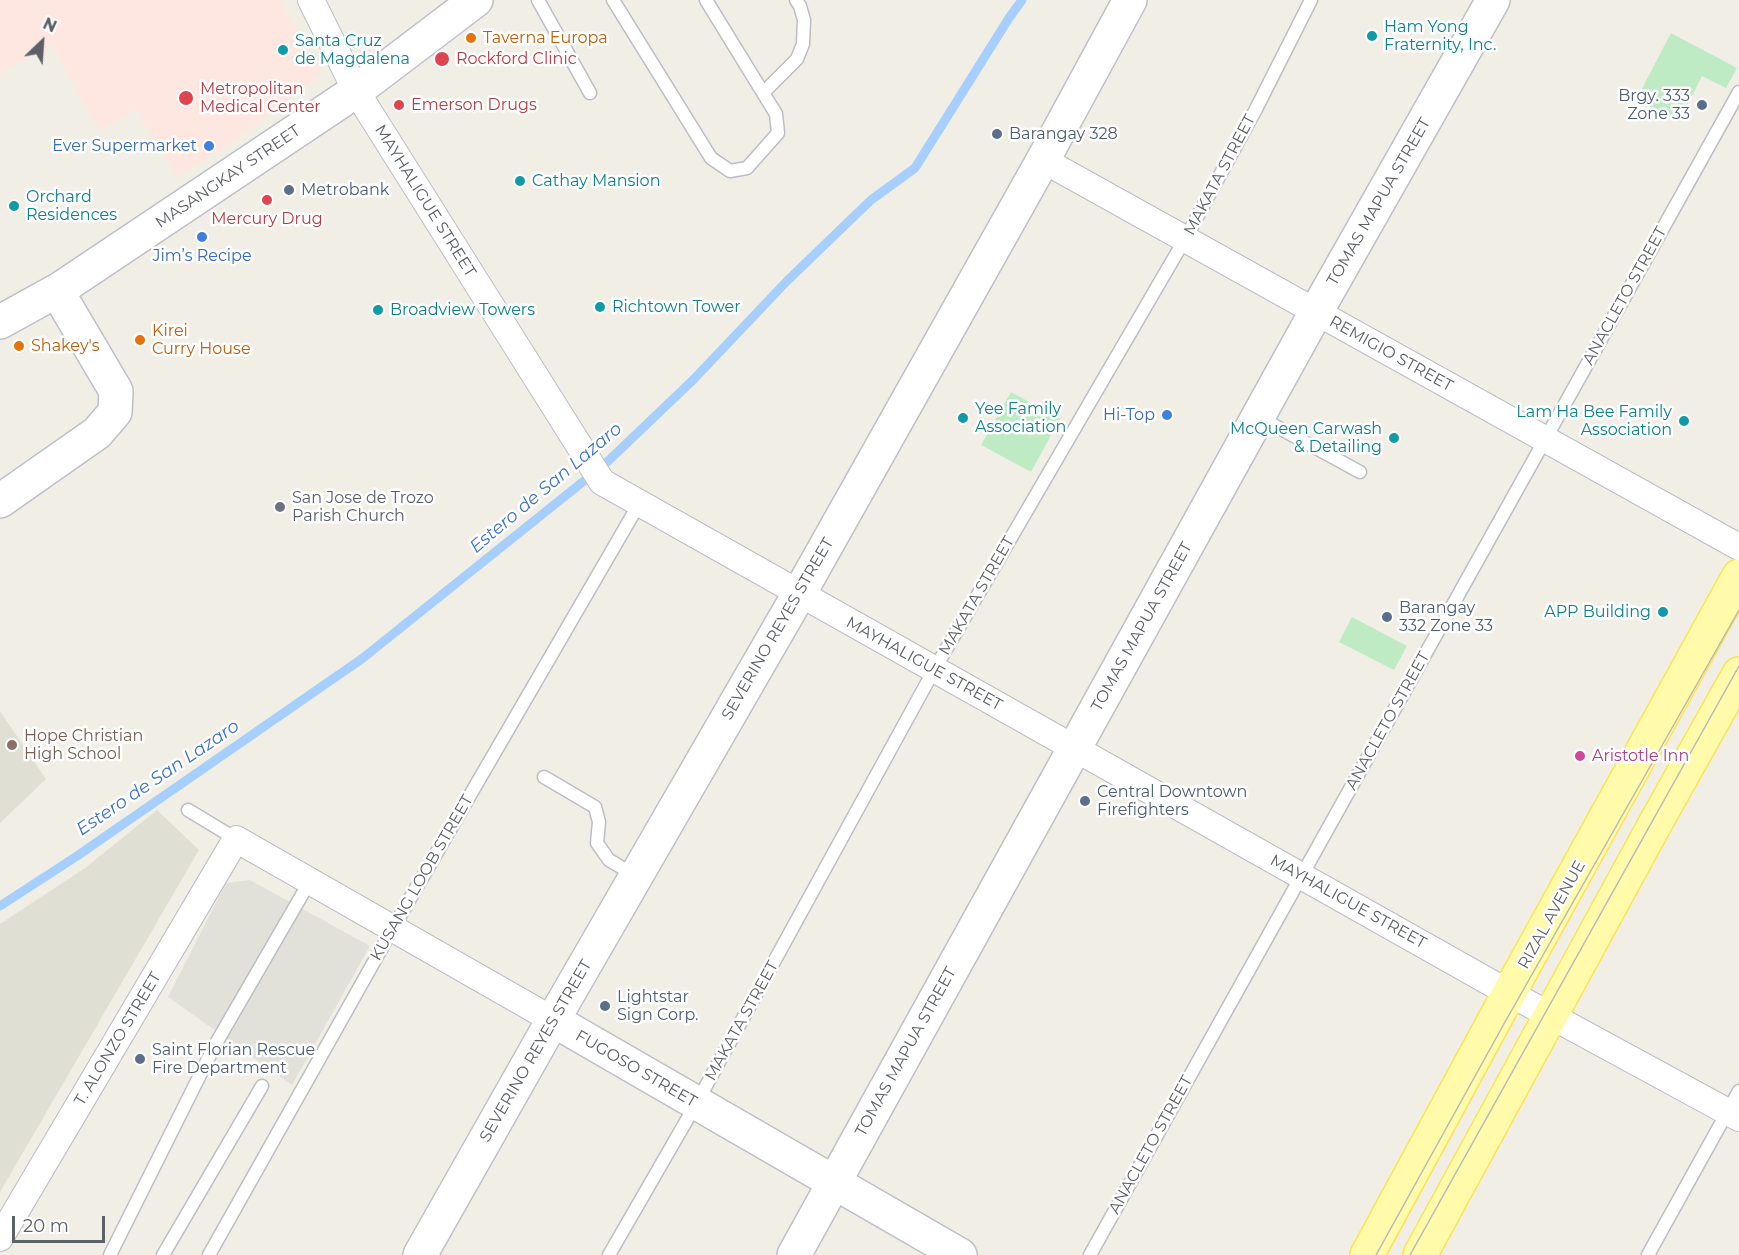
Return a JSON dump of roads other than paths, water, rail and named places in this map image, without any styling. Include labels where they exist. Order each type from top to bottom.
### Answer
[{"type":"main road","name":"RIZAL AVENUE","points":[[1366,1255],[1739,576]]},
{"type":"main road","points":[[1420,1255],[1739,674]]},
{"type":"street","name":"MAYHALIGUE STREET","points":[[311,0],[356,92],[602,482],[1509,993],[1735,1107]]},
{"type":"street","name":"MASANGKAY STREET","points":[[0,322],[57,291],[356,92],[476,0]]},
{"type":"street","name":"SEVERINO REYES STREET","points":[[420,1255],[799,594],[1043,160],[1130,0]]},
{"type":"street","name":"TOMAS MAPUA STREET","points":[[794,1255],[1316,312],[1493,0]]},
{"type":"street","name":"REMIGIO STREET","points":[[1043,160],[1739,547]]},
{"type":"street","points":[[0,501],[97,433],[115,412],[116,391],[57,291]]},
{"type":"street","name":"FUGOSO STREET","points":[[236,839],[960,1255]]},
{"type":"street","name":"T. ALONZO STREET","points":[[0,1238],[236,839]]},
{"type":"lane","points":[[538,0],[590,93]]},
{"type":"lane","points":[[613,0],[711,158],[729,171],[747,168],[778,133],[776,114],[706,0]]},
{"type":"lane","points":[[763,93],[797,58],[803,44],[804,20],[796,0]]},
{"type":"lane","name":"MAKATA STREET","points":[[609,1255],[696,1104],[934,670],[1185,240],[1256,109],[1311,0]]},
{"type":"lane","name":"ANACLETO STREET","points":[[1090,1255],[1739,92]]},
{"type":"lane","points":[[1258,417],[1360,472]]},
{"type":"lane","name":"KUSANG LOOB STREET","points":[[209,1255],[393,928],[639,504]]},
{"type":"lane","points":[[544,777],[595,807],[599,822],[597,843],[609,860],[636,876]]},
{"type":"lane","name":"FUGOSO STREET","points":[[188,810],[236,839]]},
{"type":"lane","points":[[110,1255],[216,1045],[310,881]]},
{"type":"lane","points":[[163,1255],[262,1086]]},
{"type":"lane","points":[[1648,1255],[1735,1107]]},
{"type":"waterway","name":"Estero de San Lazaro","points":[[0,906],[77,856],[363,658],[605,464],[693,380],[787,281],[871,200],[915,168],[1022,0]]},
{"type":"tram line","points":[[1376,1255],[1505,1022],[1739,610]]},
{"type":"tram line","points":[[1410,1255],[1739,666]]},
{"type":"place","name":"Ham Yong Fraternity, Inc.","points":[[1372,36]]},
{"type":"place","name":"Taverna Europa","points":[[471,38]]},
{"type":"place","name":"Santa Cruz de Magdalena","points":[[283,50]]},
{"type":"place","name":"Rockford Clinic","points":[[442,59]]},
{"type":"place","name":"Metropolitan Medical Center","points":[[186,98]]},
{"type":"place","name":"Emerson Drugs","points":[[399,105]]},
{"type":"place","name":"Brgy. 333 Zone 33","points":[[1702,105]]},
{"type":"place","name":"Barangay 328","points":[[997,134]]},
{"type":"place","name":"Ever Supermarket","points":[[209,146]]},
{"type":"place","name":"Cathay Mansion","points":[[520,181]]},
{"type":"place","name":"Metrobank","points":[[289,190]]},
{"type":"place","name":"Mercury Drug","points":[[267,200]]},
{"type":"place","name":"Orchard Residences","points":[[14,206]]},
{"type":"place","name":"Jim’s Recipe","points":[[202,237]]},
{"type":"place","name":"Richtown Tower","points":[[600,307]]},
{"type":"place","name":"Broadview Towers","points":[[378,310]]},
{"type":"place","name":"Kirei Curry House","points":[[140,340]]},
{"type":"place","name":"Shakey's","points":[[19,346]]},
{"type":"place","name":"Hi-Top","points":[[1167,415]]},
{"type":"place","name":"Yee Family Association","points":[[963,418]]},
{"type":"place","name":"Lam Ha Bee Family Association","points":[[1684,421]]},
{"type":"place","name":"McQueen Carwash & Detailing","points":[[1394,438]]},
{"type":"place","name":"San Jose de Trozo Parish Church","points":[[280,507]]},
{"type":"place","name":"APP Building","points":[[1663,612]]},
{"type":"place","name":"Barangay 332 Zone 33","points":[[1387,617]]},
{"type":"place","name":"Hope Christian High School","points":[[12,745]]},
{"type":"place","name":"Aristotle Inn","points":[[1580,756]]},
{"type":"place","name":"Central Downtown Firefighters","points":[[1085,801]]},
{"type":"place","name":"Lightstar Sign Corp.","points":[[605,1006]]},
{"type":"place","name":"Saint Florian Rescue Fire Department","points":[[140,1059]]}]
